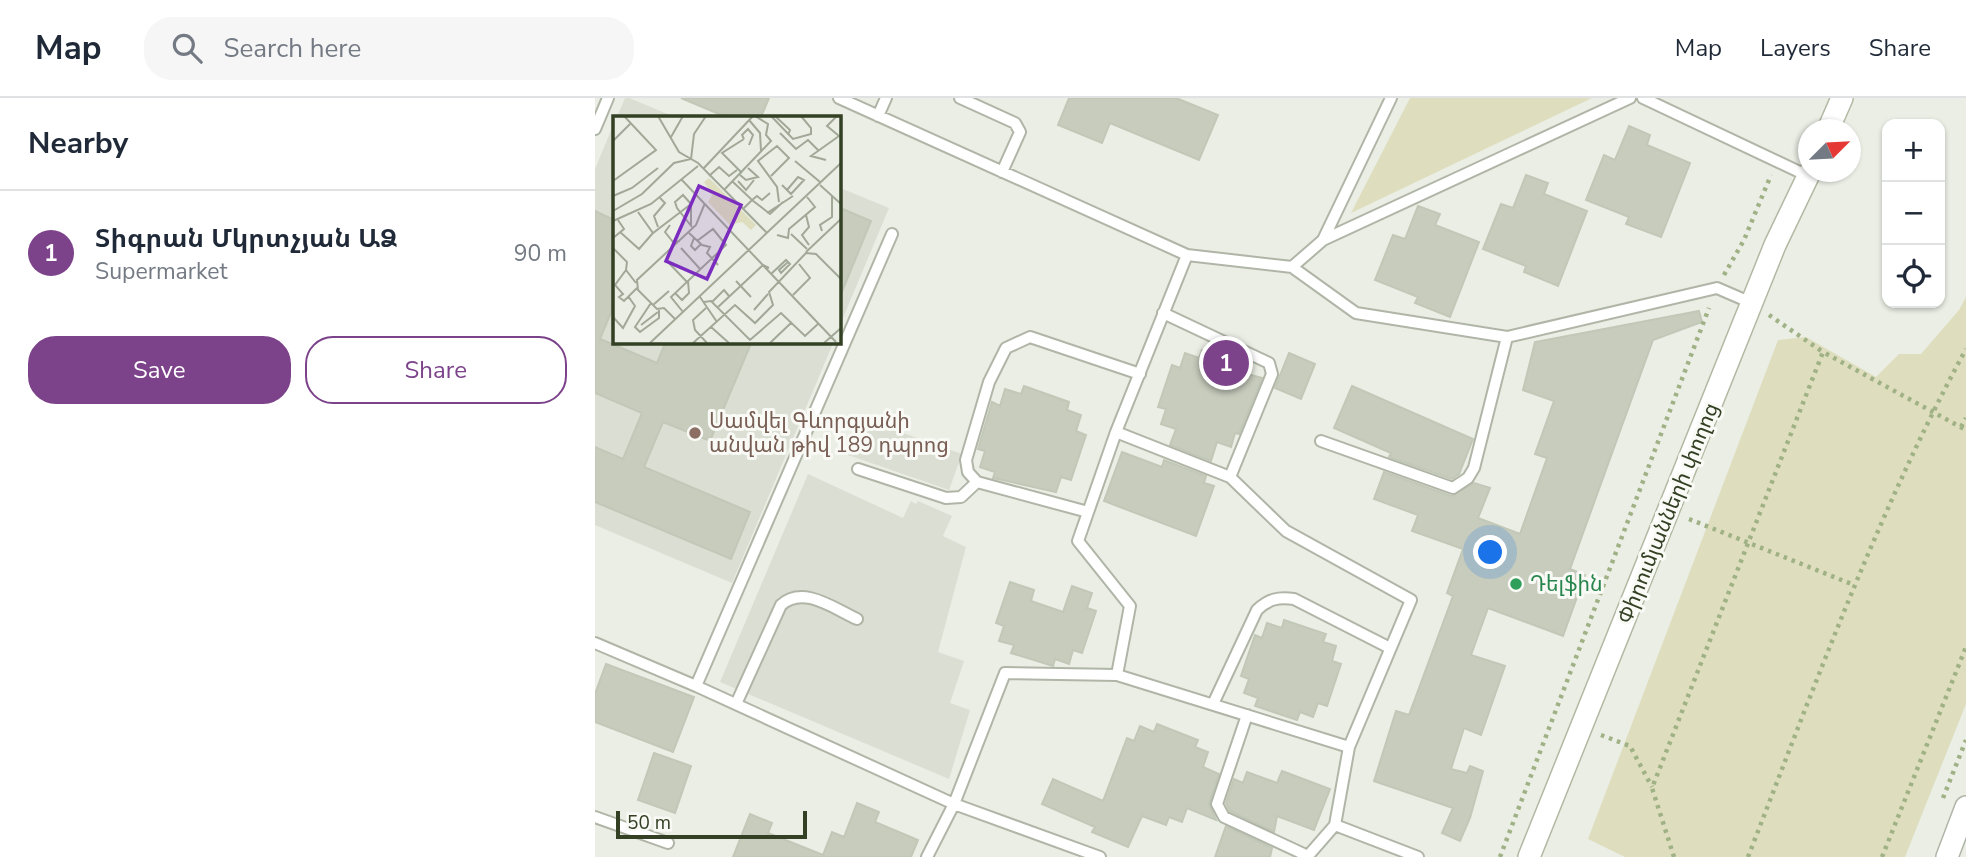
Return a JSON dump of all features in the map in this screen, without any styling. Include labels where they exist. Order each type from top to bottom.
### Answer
[{"type":"street","points":[[1833,119],[1842,98]]},
{"type":"street","name":"Փիրումյանների փողոց","points":[[1529,857],[1754,304],[1775,245],[1805,182]]},
{"type":"street","points":[[1947,857],[1966,807]]},
{"type":"lane","points":[[595,128],[608,98]]},
{"type":"lane","points":[[839,98],[1187,255],[1292,267],[1356,313],[1507,337],[1717,288],[1754,304]]},
{"type":"lane","points":[[879,116],[886,98]]},
{"type":"lane","points":[[960,98],[1015,122],[1020,132],[1002,172]]},
{"type":"lane","points":[[1323,240],[1391,98]]},
{"type":"lane","points":[[1292,267],[1323,240],[1630,98]]},
{"type":"lane","points":[[1643,98],[1798,170]]},
{"type":"lane","points":[[697,686],[892,234]]},
{"type":"lane","points":[[1117,675],[1130,606],[1077,541],[1187,255]]},
{"type":"lane","points":[[1163,313],[1269,363],[1272,374],[1230,477]]},
{"type":"lane","points":[[1088,512],[977,482],[968,472],[966,460],[989,382],[1006,348],[1030,337],[1140,374]]},
{"type":"lane","points":[[1321,441],[1453,488],[1468,478],[1473,468],[1507,337]]},
{"type":"lane","points":[[1117,432],[1230,477],[1286,531],[1411,600],[1349,747],[1335,825],[1307,856],[1224,817],[1218,810],[1217,804],[1247,715]]},
{"type":"lane","points":[[858,469],[946,498],[961,496],[977,482]]},
{"type":"lane","points":[[736,704],[781,605],[791,596],[802,595],[857,619]]},
{"type":"lane","points":[[1213,705],[1257,610],[1265,601],[1294,599],[1391,649]]},
{"type":"lane","points":[[595,643],[697,686],[954,804],[1100,857]]},
{"type":"lane","points":[[927,857],[954,804],[1005,673],[1117,675],[1349,747]]},
{"type":"lane","points":[[595,817],[668,843]]},
{"type":"lane","points":[[1335,825],[1418,857]]},
{"type":"path","points":[[1500,857],[1717,288],[1744,240],[1777,162]]},
{"type":"path","points":[[1754,304],[1823,352],[1963,429],[1966,418]]},
{"type":"path","points":[[1748,857],[1854,585],[1933,411],[1966,349]]},
{"type":"path","points":[[1652,788],[1823,352]]},
{"type":"path","points":[[1686,518],[1854,585]]},
{"type":"path","points":[[1882,857],[1966,647]]},
{"type":"path","points":[[1601,735],[1630,746],[1652,788],[1674,857]]},
{"type":"shaded area","points":[[625,98],[629,98],[673,116],[617,116]]},
{"type":"shaded area","name":"Սամվել Գևորգյանի անվան թիվ 189 դպրոց","points":[[613,125],[613,343],[833,343],[732,583],[595,525],[595,169]]},
{"type":"shaded area","points":[[840,188],[889,208],[840,325]]},
{"type":"shaded area","points":[[861,418],[962,454],[949,490],[848,455]]},
{"type":"shaded area","points":[[808,474],[903,518],[911,501],[916,504],[918,501],[952,516],[943,536],[966,547],[938,652],[964,661],[950,703],[970,710],[949,779],[720,682]]},
{"type":"green space","points":[[1410,98],[1592,98],[1351,213]]},
{"type":"green space","points":[[1966,297],[1966,704],[1905,857],[1625,857],[1588,839],[1778,340],[1806,337],[1876,377],[1899,354],[1921,354],[1959,310]]},
{"type":"building","points":[[681,98],[769,98],[761,116],[724,116]]},
{"type":"building","points":[[1069,98],[1176,98],[1218,115],[1199,160],[1110,123],[1102,143],[1058,125]]},
{"type":"building","points":[[1629,126],[1650,135],[1647,145],[1690,163],[1661,237],[1626,224],[1629,217],[1586,200],[1604,155],[1615,160]]},
{"type":"building","points":[[1526,175],[1548,183],[1544,194],[1587,211],[1558,286],[1524,272],[1526,266],[1483,249],[1501,204],[1513,208]]},
{"type":"building","points":[[1418,206],[1440,214],[1435,225],[1479,242],[1450,317],[1415,303],[1418,297],[1375,280],[1393,235],[1405,239]]},
{"type":"building","points":[[840,208],[871,221],[840,297]]},
{"type":"building","points":[[595,211],[613,220],[613,307],[600,339],[657,363],[665,343],[751,343],[710,441],[663,422],[644,467],[750,512],[731,559],[595,502],[595,447],[623,459],[642,413],[595,393]]},
{"type":"building","points":[[1699,311],[1702,322],[1653,340],[1570,569],[1585,575],[1563,636],[1488,608],[1471,655],[1505,666],[1481,735],[1464,728],[1451,769],[1467,773],[1470,766],[1483,771],[1470,818],[1460,841],[1442,833],[1453,808],[1374,781],[1396,711],[1409,715],[1453,596],[1447,593],[1463,549],[1412,531],[1418,515],[1374,499],[1384,472],[1451,496],[1474,483],[1490,488],[1478,518],[1520,534],[1547,458],[1535,454],[1554,401],[1523,390],[1535,342]]},
{"type":"building","points":[[1202,350],[1243,364],[1240,372],[1262,378],[1239,434],[1235,433],[1231,447],[1217,442],[1211,461],[1170,445],[1176,429],[1161,424],[1166,409],[1158,407],[1172,365],[1180,368],[1185,353],[1199,358]]},
{"type":"building","points":[[1289,353],[1315,364],[1301,399],[1275,388]]},
{"type":"building","points":[[1024,386],[1069,402],[1067,410],[1081,415],[1076,431],[1086,435],[1071,480],[1061,477],[1056,492],[993,478],[995,472],[980,467],[985,451],[978,449],[992,402],[1000,406],[1005,389],[1021,394]]},
{"type":"building","points":[[1352,386],[1473,439],[1459,474],[1452,479],[1389,457],[1391,453],[1334,428]]},
{"type":"building","points":[[1122,452],[1162,467],[1164,460],[1206,476],[1204,483],[1214,486],[1196,536],[1104,501]]},
{"type":"building","points":[[1010,582],[1034,590],[1031,601],[1063,612],[1072,586],[1092,593],[1087,608],[1096,611],[1082,653],[1073,650],[1069,664],[1055,659],[1053,666],[1011,653],[1014,645],[999,641],[1004,626],[996,623]]},
{"type":"building","points":[[1284,620],[1326,634],[1323,642],[1336,646],[1332,661],[1341,664],[1327,706],[1318,703],[1313,717],[1300,712],[1297,720],[1255,706],[1258,698],[1244,693],[1249,679],[1241,676],[1255,635],[1262,638],[1267,623],[1282,628]]},
{"type":"building","points":[[606,664],[694,697],[673,752],[595,722],[595,694]]},
{"type":"building","points":[[1157,724],[1198,740],[1195,747],[1208,752],[1203,767],[1219,774],[1209,804],[1216,820],[1187,808],[1182,822],[1169,817],[1166,825],[1142,816],[1128,847],[1092,832],[1095,827],[1042,804],[1053,779],[1103,801],[1127,738],[1134,741],[1140,726],[1154,732]]},
{"type":"building","points":[[654,753],[691,766],[675,813],[638,800]]},
{"type":"building","points":[[1282,771],[1330,789],[1314,830],[1277,816],[1274,832],[1230,811],[1226,803],[1234,779],[1243,783],[1247,772],[1277,783]]},
{"type":"building","points":[[857,803],[879,812],[875,822],[918,840],[911,857],[733,857],[750,814],[772,823],[768,833],[823,855],[832,832],[844,837]]},
{"type":"building","points":[[1226,826],[1272,848],[1270,857],[1215,857]]},
{"type":"place","name":"Տիգրան Մկրտչյան ԱՁ","points":[[1226,363]]},
{"type":"place","name":"Սամվել Գևորգյանի անվան թիվ 189 դպրոց","points":[[695,433]]},
{"type":"place","name":"Դելֆին","points":[[1516,584]]}]
